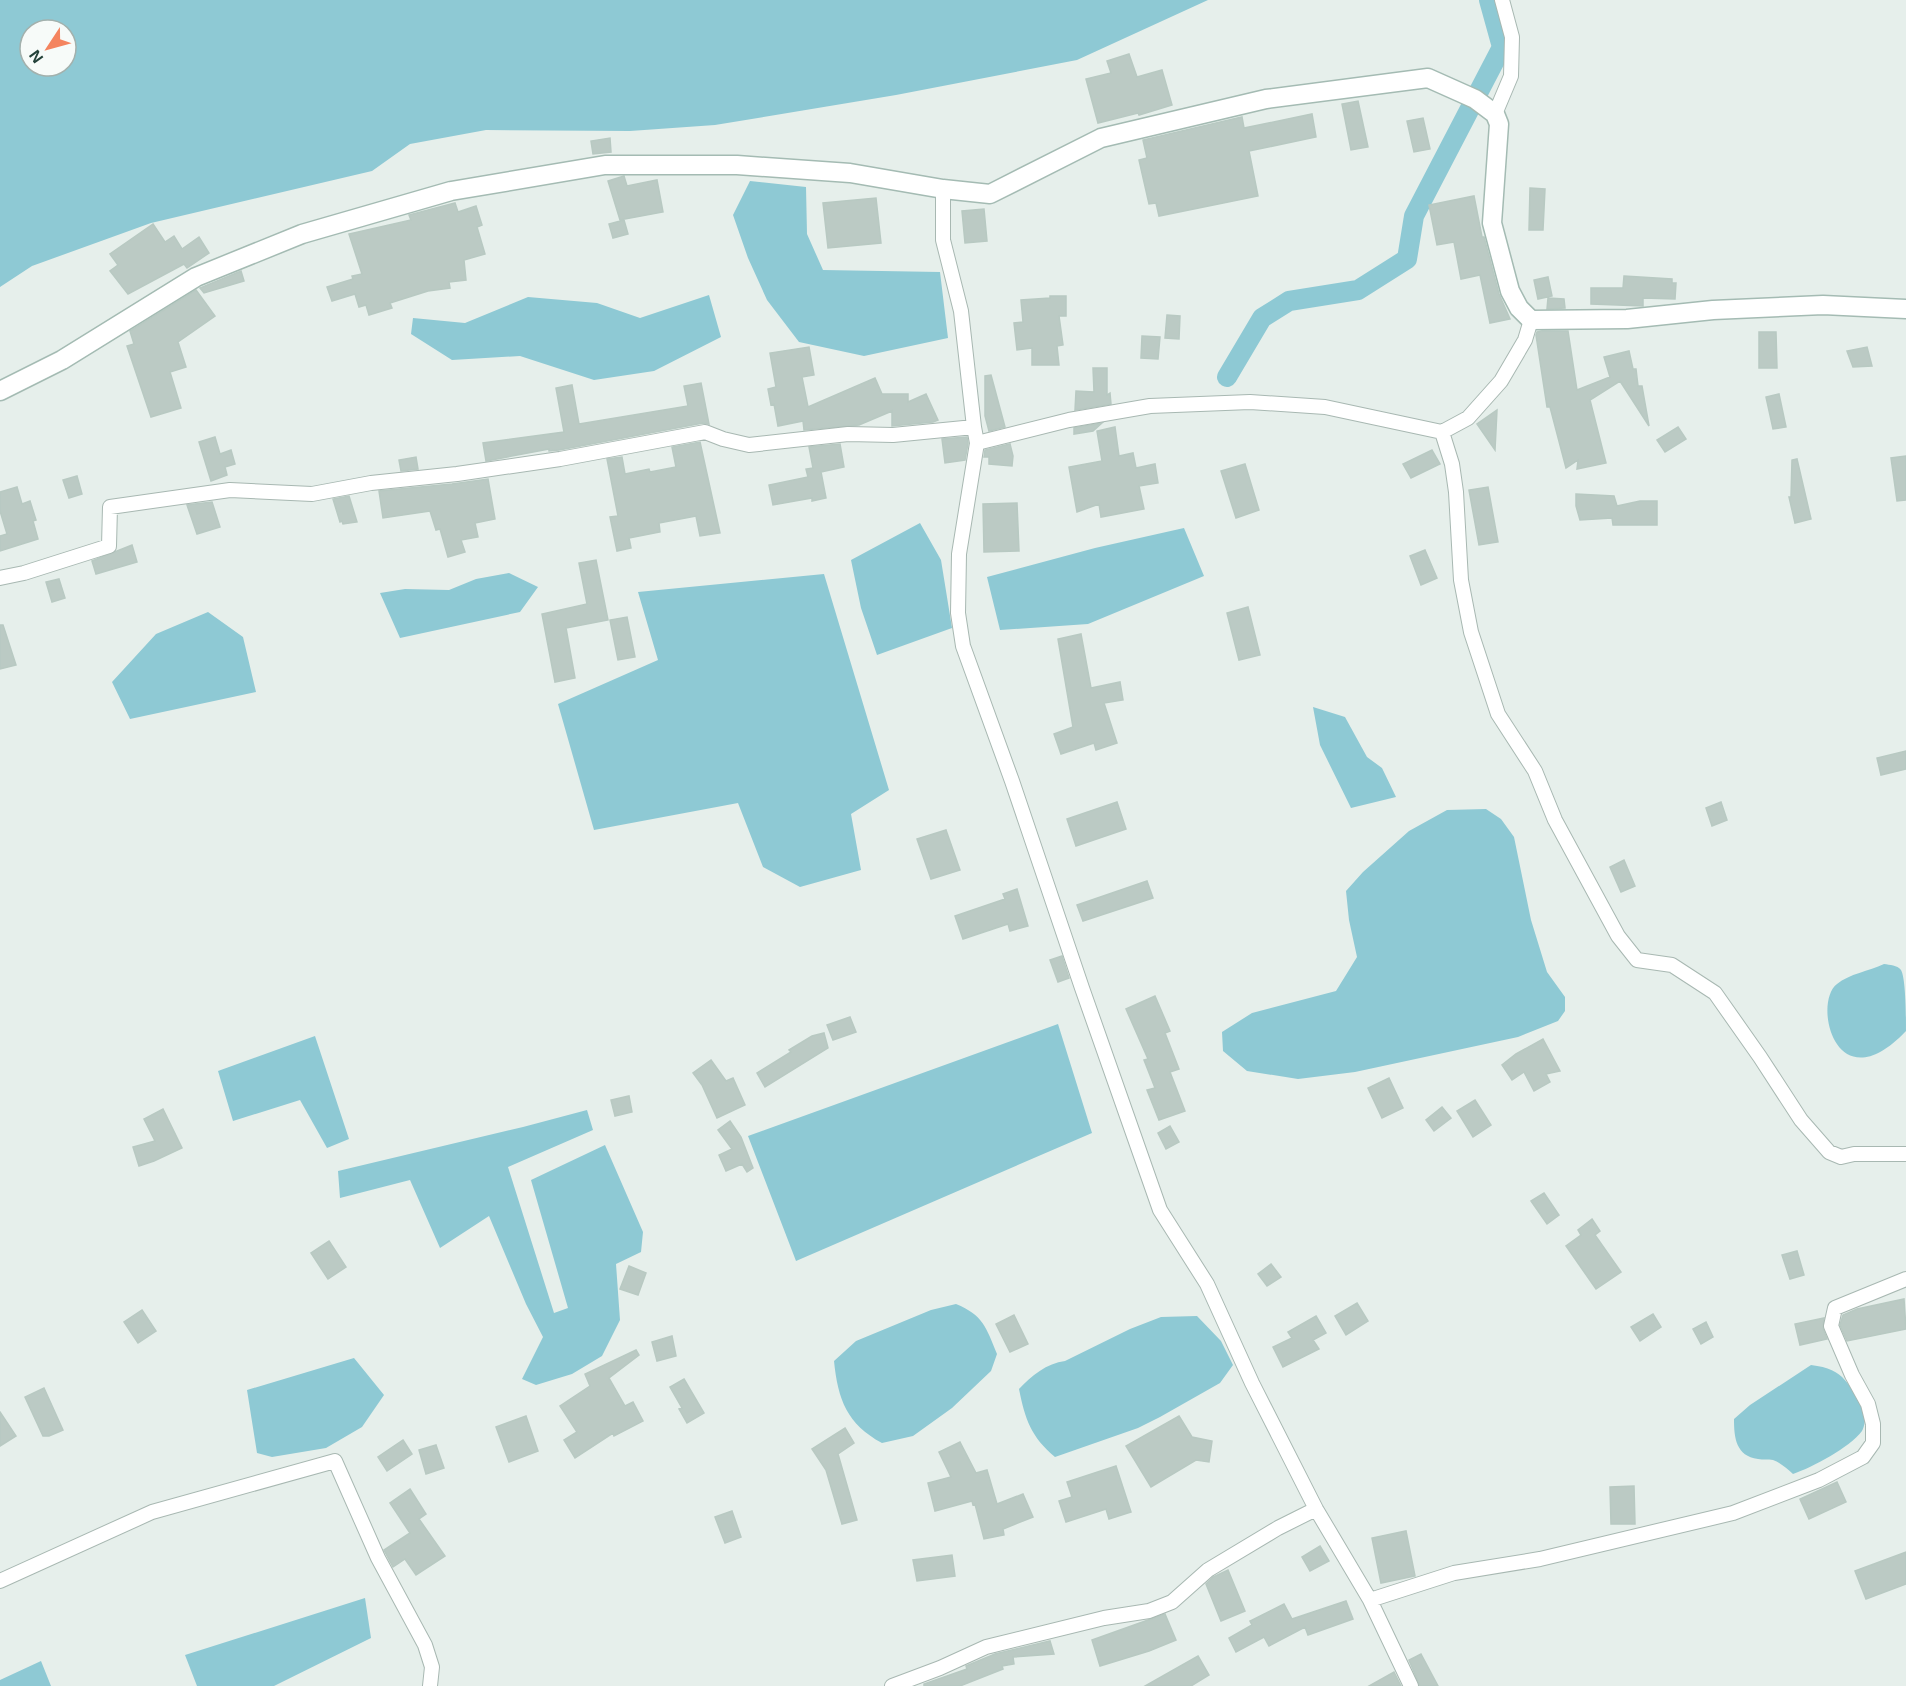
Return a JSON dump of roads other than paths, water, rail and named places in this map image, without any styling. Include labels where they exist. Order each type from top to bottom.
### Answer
[{"type":"main road","points":[[0,391],[62,360],[196,277],[302,234],[451,191],[605,165],[737,165],[850,172],[990,195],[1101,138],[1266,99],[1428,78],[1456,90],[1490,110],[1499,124],[1492,223],[1510,291],[1520,308],[1531,320],[1626,319],[1713,310],[1823,305],[1906,309]]},
{"type":"street","points":[[1490,110],[1511,76],[1512,37],[1502,0]]},
{"type":"street","points":[[943,189],[943,240],[961,311],[977,443],[959,554],[958,613],[963,646],[1160,1210],[1207,1284],[1252,1383],[1316,1509],[1370,1600],[1410,1686]]},
{"type":"street","points":[[977,443],[1069,420],[1150,406],[1251,402],[1325,407],[1442,432],[1468,418],[1501,381],[1525,340],[1531,320]]},
{"type":"street","points":[[0,578],[24,573],[109,546],[110,507],[230,490],[312,494],[371,483],[458,474],[560,459],[705,432],[749,445],[848,434],[893,435],[974,428]]},
{"type":"street","points":[[1442,432],[1452,464],[1456,492],[1461,580],[1469,622],[1498,714],[1535,771],[1555,820],[1618,936],[1637,960],[1672,964],[1715,993],[1801,1120],[1829,1152],[1841,1157],[1854,1154],[1906,1154]]},
{"type":"street","points":[[1370,1600],[1454,1573],[1540,1559],[1733,1513],[1819,1480],[1863,1457],[1873,1443],[1873,1424],[1868,1404],[1851,1375],[1831,1326],[1835,1308],[1906,1279]]},
{"type":"street","points":[[0,1581],[152,1512],[335,1461],[378,1558],[424,1645],[432,1667],[430,1686]]},
{"type":"street","points":[[892,1686],[986,1647],[1104,1618],[1149,1611],[1172,1602],[1208,1570],[1278,1528],[1316,1509]]},
{"type":"water","points":[[0,0],[1208,0],[1077,60],[896,95],[715,125],[630,131],[486,130],[410,144],[372,171],[151,223],[32,266],[0,287]]},
{"type":"water","points":[[750,181],[806,187],[807,234],[823,270],[940,272],[948,338],[864,356],[799,342],[767,300],[748,258],[733,215]]},
{"type":"water","points":[[709,295],[721,337],[654,371],[594,380],[520,356],[452,360],[411,334],[413,318],[465,323],[528,297],[597,303],[640,318]]},
{"type":"water","points":[[920,523],[941,560],[952,628],[877,655],[861,608],[851,560]]},
{"type":"water","points":[[1184,528],[1204,576],[1088,624],[1000,630],[987,577],[1095,548]]},
{"type":"water","points":[[509,573],[538,587],[520,612],[400,638],[380,593],[405,589],[449,590],[476,579]]},
{"type":"water","points":[[824,574],[889,790],[851,814],[861,870],[800,887],[763,867],[738,803],[594,830],[558,704],[658,660],[638,592]]},
{"type":"water","points":[[208,612],[243,637],[256,692],[130,719],[112,682],[156,634]]},
{"type":"water","points":[[1313,707],[1345,717],[1367,757],[1382,768],[1396,797],[1351,808],[1320,745]]},
{"type":"water","points":[[1486,809],[1501,819],[1514,837],[1531,920],[1547,972],[1565,997],[1565,1011],[1558,1021],[1518,1037],[1355,1072],[1298,1079],[1247,1071],[1223,1051],[1222,1032],[1252,1013],[1336,991],[1357,957],[1349,920],[1346,891],[1363,872],[1409,831],[1447,810]]},
{"type":"water","points":[[1884,964],[1898,967],[1903,975],[1906,1031],[1882,1051],[1862,1058],[1847,1054],[1836,1042],[1829,1027],[1827,1010],[1830,995],[1837,984],[1842,981]]},
{"type":"water","points":[[1058,1024],[1092,1133],[796,1261],[748,1136]]},
{"type":"water","points":[[315,1036],[349,1139],[327,1148],[300,1100],[233,1121],[218,1071]]},
{"type":"water","points":[[587,1110],[593,1130],[508,1167],[554,1313],[568,1308],[531,1180],[605,1145],[643,1232],[641,1252],[616,1264],[620,1320],[602,1356],[572,1374],[536,1385],[522,1379],[543,1337],[526,1304],[489,1216],[440,1248],[410,1180],[340,1198],[338,1171]]},
{"type":"water","points":[[956,1304],[965,1308],[983,1323],[997,1354],[991,1371],[952,1408],[913,1436],[882,1443],[870,1436],[860,1428],[846,1410],[838,1388],[834,1361],[856,1341],[931,1310]]},
{"type":"water","points":[[1197,1316],[1221,1341],[1233,1365],[1220,1383],[1138,1428],[1055,1457],[1040,1442],[1030,1427],[1019,1389],[1034,1375],[1052,1364],[1065,1361],[1130,1329],[1161,1317]]},
{"type":"water","points":[[354,1358],[384,1395],[362,1427],[326,1448],[272,1457],[257,1453],[247,1390]]},
{"type":"water","points":[[1811,1365],[1832,1370],[1850,1386],[1866,1412],[1862,1431],[1849,1444],[1830,1456],[1793,1474],[1773,1460],[1758,1459],[1745,1454],[1736,1439],[1734,1419],[1750,1405]]},
{"type":"water","points":[[365,1598],[371,1638],[274,1686],[197,1686],[185,1655]]},
{"type":"water","points":[[41,1661],[51,1686],[0,1686],[0,1680]]},
{"type":"waterway","points":[[1227,377],[1262,318],[1289,301],[1358,290],[1407,259],[1414,216],[1502,47],[1489,0]]}]
